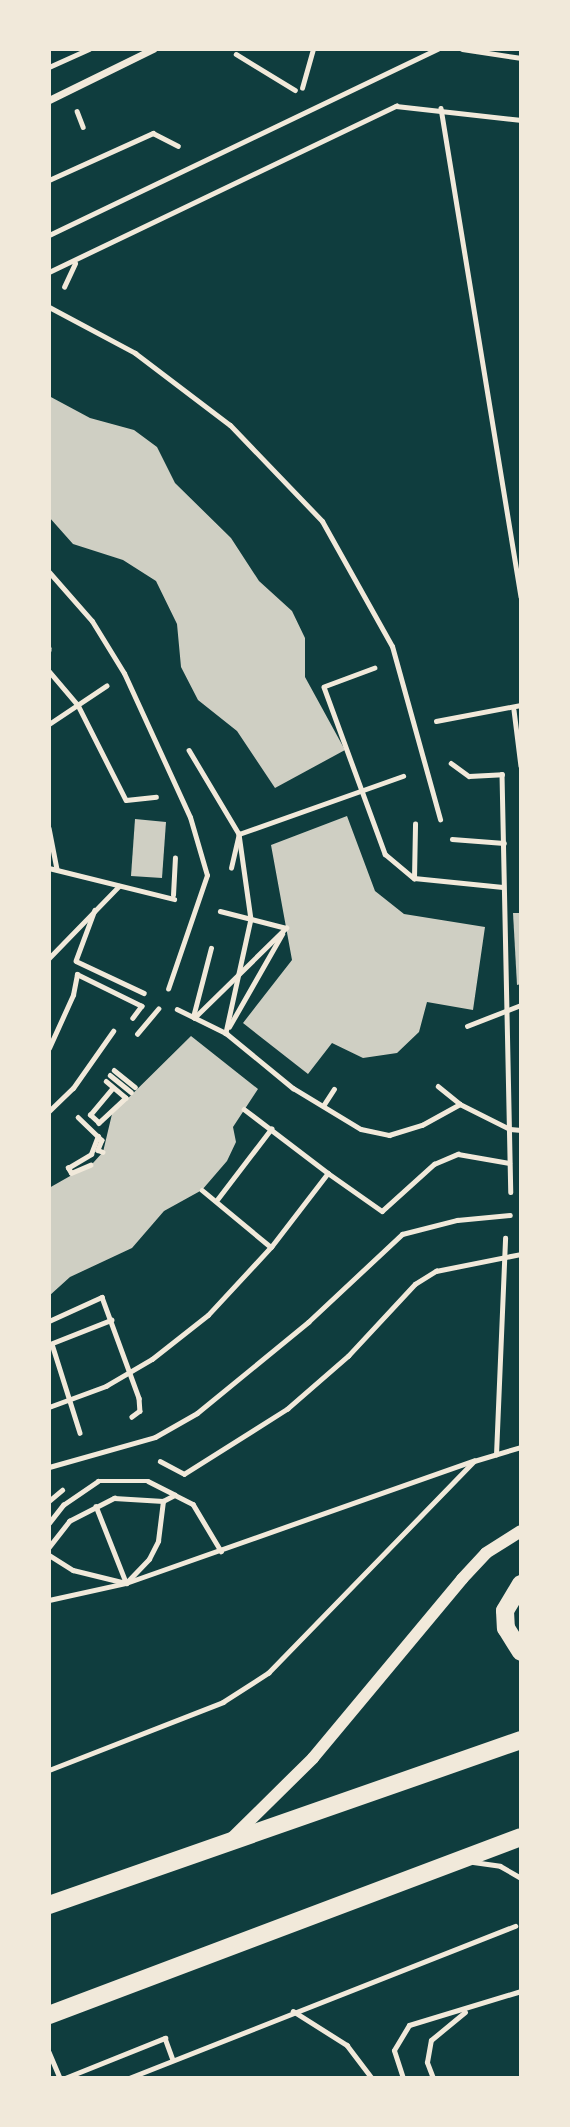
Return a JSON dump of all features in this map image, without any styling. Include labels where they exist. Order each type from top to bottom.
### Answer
[{"type":"main road","points":[[521,1584],[505,1611],[506,1628],[521,1652]]},
{"type":"main road","points":[[49,1905],[521,1740]]},
{"type":"main road","points":[[49,2015],[521,1837]]},
{"type":"street","points":[[49,100],[153,49]]},
{"type":"street","points":[[229,1842],[313,1758],[486,1553],[521,1531]]},
{"type":"lane","points":[[49,235],[438,49]]},
{"type":"lane","points":[[462,49],[521,58]]},
{"type":"lane","points":[[49,307],[135,353],[230,425],[322,521],[392,646],[440,819]]},
{"type":"lane","points":[[49,572],[92,621],[124,673],[190,817],[207,875],[168,989]]},
{"type":"lane","points":[[49,1111],[73,1087],[113,1031]]},
{"type":"lane","points":[[49,1468],[155,1437],[197,1413],[309,1322],[402,1234],[457,1220],[510,1215]]},
{"type":"lane","points":[[456,1860],[500,1866],[521,1878]]},
{"type":"lane","points":[[403,2078],[394,2050],[409,2025],[521,1991]]},
{"type":"lane","points":[[433,2078],[428,2062],[431,2040],[449,2021],[474,2007]]},
{"type":"path","points":[[49,67],[89,49]]},
{"type":"path","points":[[300,94],[313,49]]},
{"type":"path","points":[[236,54],[300,94]]},
{"type":"path","points":[[289,100],[312,88]]},
{"type":"path","points":[[49,272],[75,263],[396,106],[441,108],[521,120]]},
{"type":"path","points":[[441,108],[521,596]]},
{"type":"path","points":[[49,180],[153,133],[169,145],[188,147]]},
{"type":"path","points":[[59,298],[75,263]]},
{"type":"path","points":[[370,656],[379,680]]},
{"type":"path","points":[[376,668],[324,687],[385,854],[414,878],[503,887]]},
{"type":"path","points":[[49,671],[78,705],[126,800],[166,798]]},
{"type":"path","points":[[49,724],[78,705]]},
{"type":"path","points":[[510,1151],[510,1006],[503,887],[502,774],[469,776],[446,760],[441,720],[514,710],[521,705]]},
{"type":"path","points":[[514,710],[521,767]]},
{"type":"path","points":[[426,767],[446,760]]},
{"type":"path","points":[[404,762],[409,786]]},
{"type":"path","points":[[239,834],[407,774]]},
{"type":"path","points":[[413,811],[416,835],[414,878]]},
{"type":"path","points":[[49,828],[57,869]]},
{"type":"path","points":[[416,835],[429,836]]},
{"type":"path","points":[[441,838],[504,843]]},
{"type":"path","points":[[173,899],[175,847]]},
{"type":"path","points":[[49,868],[105,882]]},
{"type":"path","points":[[49,958],[120,885]]},
{"type":"path","points":[[95,910],[76,961],[156,998]]},
{"type":"path","points":[[194,1018],[286,928],[226,1033]]},
{"type":"path","points":[[49,1048],[74,996],[77,974],[142,1006],[129,1023],[140,1030],[165,1003],[226,1033],[323,1107],[360,1129],[389,1135],[422,1125],[460,1104]]},
{"type":"path","points":[[467,1026],[510,1006],[521,1005]]},
{"type":"path","points":[[106,1071],[133,1090],[123,1076]]},
{"type":"path","points":[[438,1086],[460,1104],[510,1129],[521,1130]]},
{"type":"path","points":[[113,1088],[126,1098],[99,1123],[90,1115],[113,1088]]},
{"type":"path","points":[[323,1107],[334,1089]]},
{"type":"path","points":[[70,1109],[102,1140],[98,1150],[103,1152]]},
{"type":"path","points":[[244,1109],[382,1211],[434,1164],[458,1154],[509,1163]]},
{"type":"path","points":[[216,1201],[271,1129]]},
{"type":"path","points":[[90,1165],[71,1173],[68,1168],[91,1154],[98,1136]]},
{"type":"path","points":[[49,1407],[69,1401],[130,1373],[208,1315],[271,1247],[328,1172]]},
{"type":"path","points":[[201,1190],[271,1247]]},
{"type":"path","points":[[151,1460],[184,1474],[287,1409],[348,1356],[415,1284],[436,1271],[502,1255],[521,1254]]},
{"type":"path","points":[[496,1455],[502,1255]]},
{"type":"path","points":[[49,1321],[102,1297],[130,1373],[140,1411],[128,1421]]},
{"type":"path","points":[[81,1436],[50,1344],[111,1320]]},
{"type":"path","points":[[70,1439],[93,1432]]},
{"type":"path","points":[[49,1600],[127,1583],[474,1461],[521,1447]]},
{"type":"path","points":[[49,1770],[223,1702],[268,1673],[474,1461]]},
{"type":"path","points":[[94,1471],[99,1481]]},
{"type":"path","points":[[49,1523],[63,1505],[99,1481],[148,1481],[193,1504],[221,1551]]},
{"type":"path","points":[[49,1547],[69,1521],[114,1498],[163,1501],[174,1495]]},
{"type":"path","points":[[127,1583],[149,1559],[158,1541],[163,1501]]},
{"type":"path","points":[[96,1506],[127,1583]]},
{"type":"path","points":[[49,1555],[73,1570],[127,1583]]},
{"type":"path","points":[[130,2078],[293,2011],[514,1926]]},
{"type":"path","points":[[293,2011],[347,2045],[372,2078]]},
{"type":"path","points":[[49,2052],[63,2078],[165,2038],[173,2060]]},
{"type":"building","points":[[49,396],[90,418],[134,430],[157,447],[175,483],[231,538],[259,581],[292,611],[305,638],[305,677],[345,750],[275,788],[237,731],[198,700],[181,667],[177,624],[156,581],[123,560],[73,544],[49,517]]},
{"type":"building","points":[[347,816],[375,891],[404,914],[485,927],[473,1010],[427,1002],[419,1032],[397,1053],[363,1058],[332,1043],[308,1074],[243,1023],[292,960],[271,845]]},
{"type":"building","points":[[135,819],[166,822],[162,878],[131,876]]},
{"type":"building","points":[[513,913],[521,913],[521,984],[517,985]]},
{"type":"building","points":[[191,1036],[258,1089],[233,1127],[236,1142],[227,1161],[202,1190],[164,1211],[132,1248],[70,1277],[49,1296],[49,1188],[93,1163],[103,1152],[112,1114]]}]
